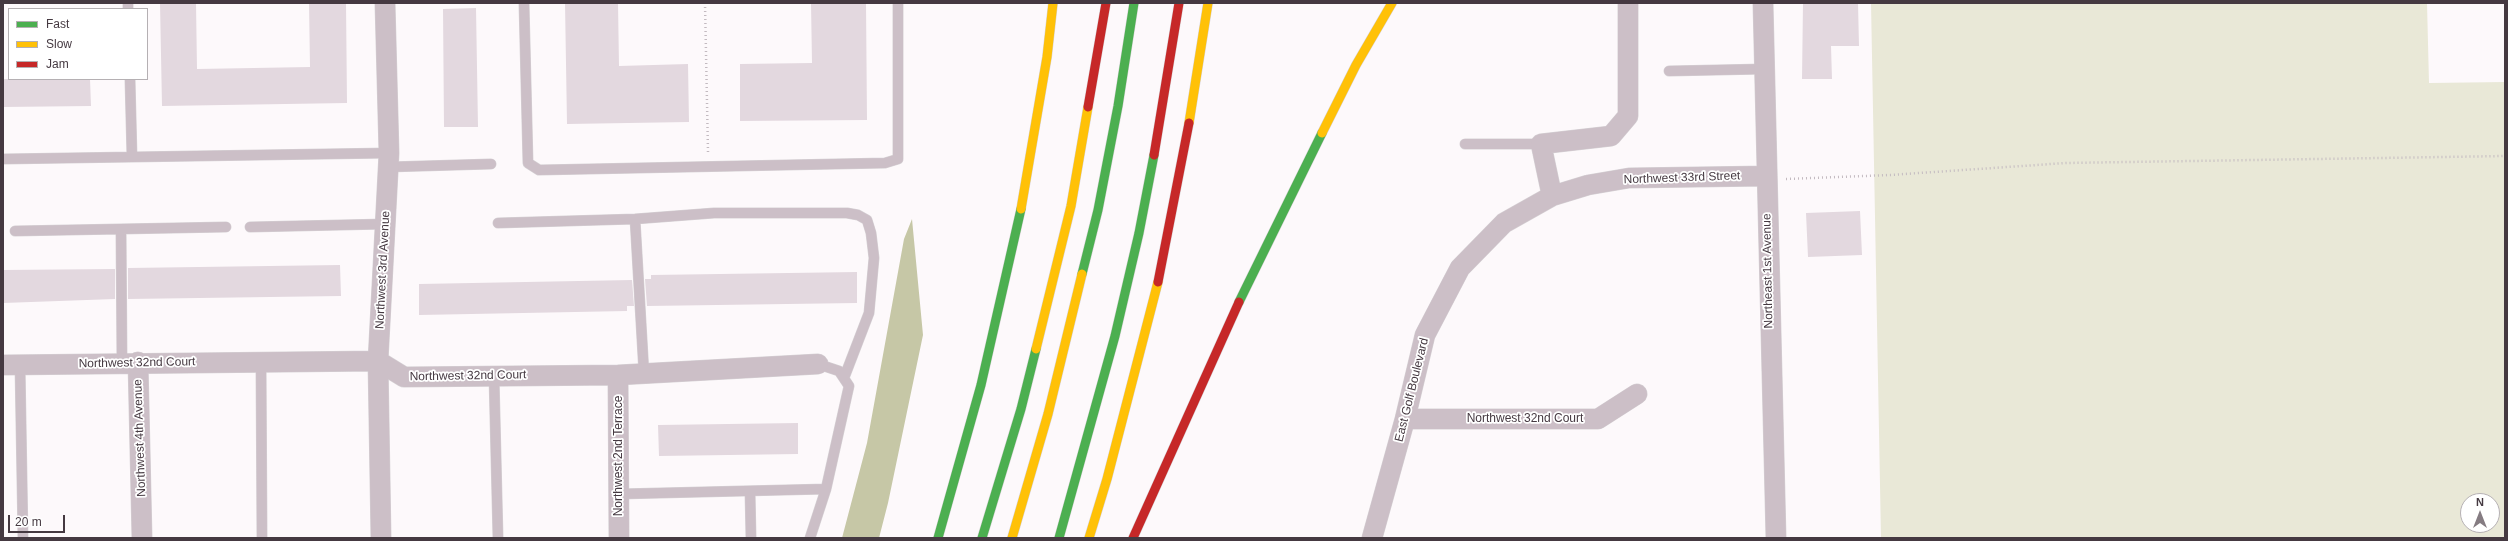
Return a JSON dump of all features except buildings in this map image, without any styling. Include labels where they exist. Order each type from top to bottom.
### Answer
[{"type":"highway","points":[[938,538],[998,317],[1027,181],[1054,3]]},
{"type":"highway","points":[[1052,20],[1061,3]]},
{"type":"highway","points":[[982,538],[1021,409],[1071,206],[1106,3]]},
{"type":"highway","points":[[1012,538],[1048,414],[1098,210],[1118,106],[1134,3]]},
{"type":"highway","points":[[1059,538],[1115,336],[1134,255],[1159,129],[1179,3]]},
{"type":"highway","points":[[1089,538],[1109,472],[1160,273],[1183,160],[1208,3]]},
{"type":"highway","points":[[1133,538],[1233,314],[1293,189],[1341,93],[1392,3]]},
{"type":"street","name":"Northwest 3rd Avenue","points":[[381,538],[378,361],[389,160],[385,3]]},
{"type":"street","points":[[1552,196],[1541,144],[1611,136],[1628,116],[1628,3]]},
{"type":"street","name":"Northeast 1st Avenue","points":[[1763,3],[1766,176],[1776,538]]},
{"type":"street","name":"Northwest 33rd Street","points":[[1552,196],[1588,185],[1629,178],[1766,176]]},
{"type":"street","name":"East Golf Boulevard","points":[[1372,538],[1405,419],[1425,335],[1460,268],[1504,223],[1552,196]]},
{"type":"street","name":"Northwest 32nd Court","points":[[11,365],[130,362],[378,361],[404,377],[618,375],[818,364]]},
{"type":"street","name":"Northwest 4th Avenue","points":[[130,362],[142,538]]},
{"type":"street","name":"Northwest 2nd Terrace","points":[[618,375],[619,538]]},
{"type":"street","name":"Northwest 32nd Court","points":[[1405,419],[1598,419],[1636,394]]},
{"type":"lane","points":[[524,3],[528,163],[539,170],[885,163],[898,159],[898,3]]},
{"type":"lane","points":[[1669,71],[1764,69]]},
{"type":"lane","points":[[130,80],[132,157]]},
{"type":"lane","points":[[1465,144],[1541,144]]},
{"type":"lane","points":[[3,159],[132,157],[389,160],[491,164]]},
{"type":"lane","points":[[498,223],[636,218],[714,213],[847,212],[867,220],[874,258],[869,313],[844,378]]},
{"type":"lane","points":[[636,218],[644,374]]},
{"type":"lane","points":[[250,227],[386,224]]},
{"type":"lane","points":[[14,231],[226,227]]},
{"type":"lane","points":[[121,229],[130,362]]},
{"type":"lane","points":[[261,361],[262,538]]},
{"type":"lane","points":[[810,538],[826,489],[849,386],[839,371],[818,364]]},
{"type":"lane","points":[[11,365],[23,538]]},
{"type":"lane","points":[[494,376],[498,538]]},
{"type":"lane","points":[[619,494],[826,489]]},
{"type":"lane","points":[[750,491],[751,538]]},
{"type":"path","points":[[705,3],[708,167]]},
{"type":"path","points":[[1766,176],[1786,178],[1890,175],[2066,163],[2505,156]]},
{"type":"shaded area","points":[[1871,3],[2427,3],[2429,83],[2505,82],[2505,538],[1881,538]]},
{"type":"shaded area","points":[[912,219],[923,335],[888,503],[879,538],[842,538],[867,443],[904,239]]},
{"type":"traffic: fast","points":[[1082,274],[1098,210],[1118,106],[1134,3]]},
{"type":"traffic: fast","points":[[1239,302],[1322,133]]},
{"type":"traffic: fast","points":[[1059,538],[1115,336],[1139,233],[1154,155]]},
{"type":"traffic: fast","points":[[938,538],[981,385],[1021,209]]},
{"type":"traffic: fast","points":[[982,538],[1021,409],[1036,349]]},
{"type":"traffic: slow","points":[[1021,209],[1047,57],[1053,3]]},
{"type":"traffic: slow","points":[[1189,123],[1208,3]]},
{"type":"traffic: slow","points":[[1322,133],[1356,65],[1392,3]]},
{"type":"traffic: slow","points":[[1036,349],[1071,206],[1088,107]]},
{"type":"traffic: slow","points":[[1012,538],[1048,414],[1082,274]]},
{"type":"traffic: slow","points":[[1089,538],[1107,479],[1158,282]]},
{"type":"traffic: jam","points":[[1088,107],[1106,3]]},
{"type":"traffic: jam","points":[[1154,155],[1179,3]]},
{"type":"traffic: jam","points":[[1158,282],[1189,123]]},
{"type":"traffic: jam","points":[[1133,538],[1239,302]]}]
